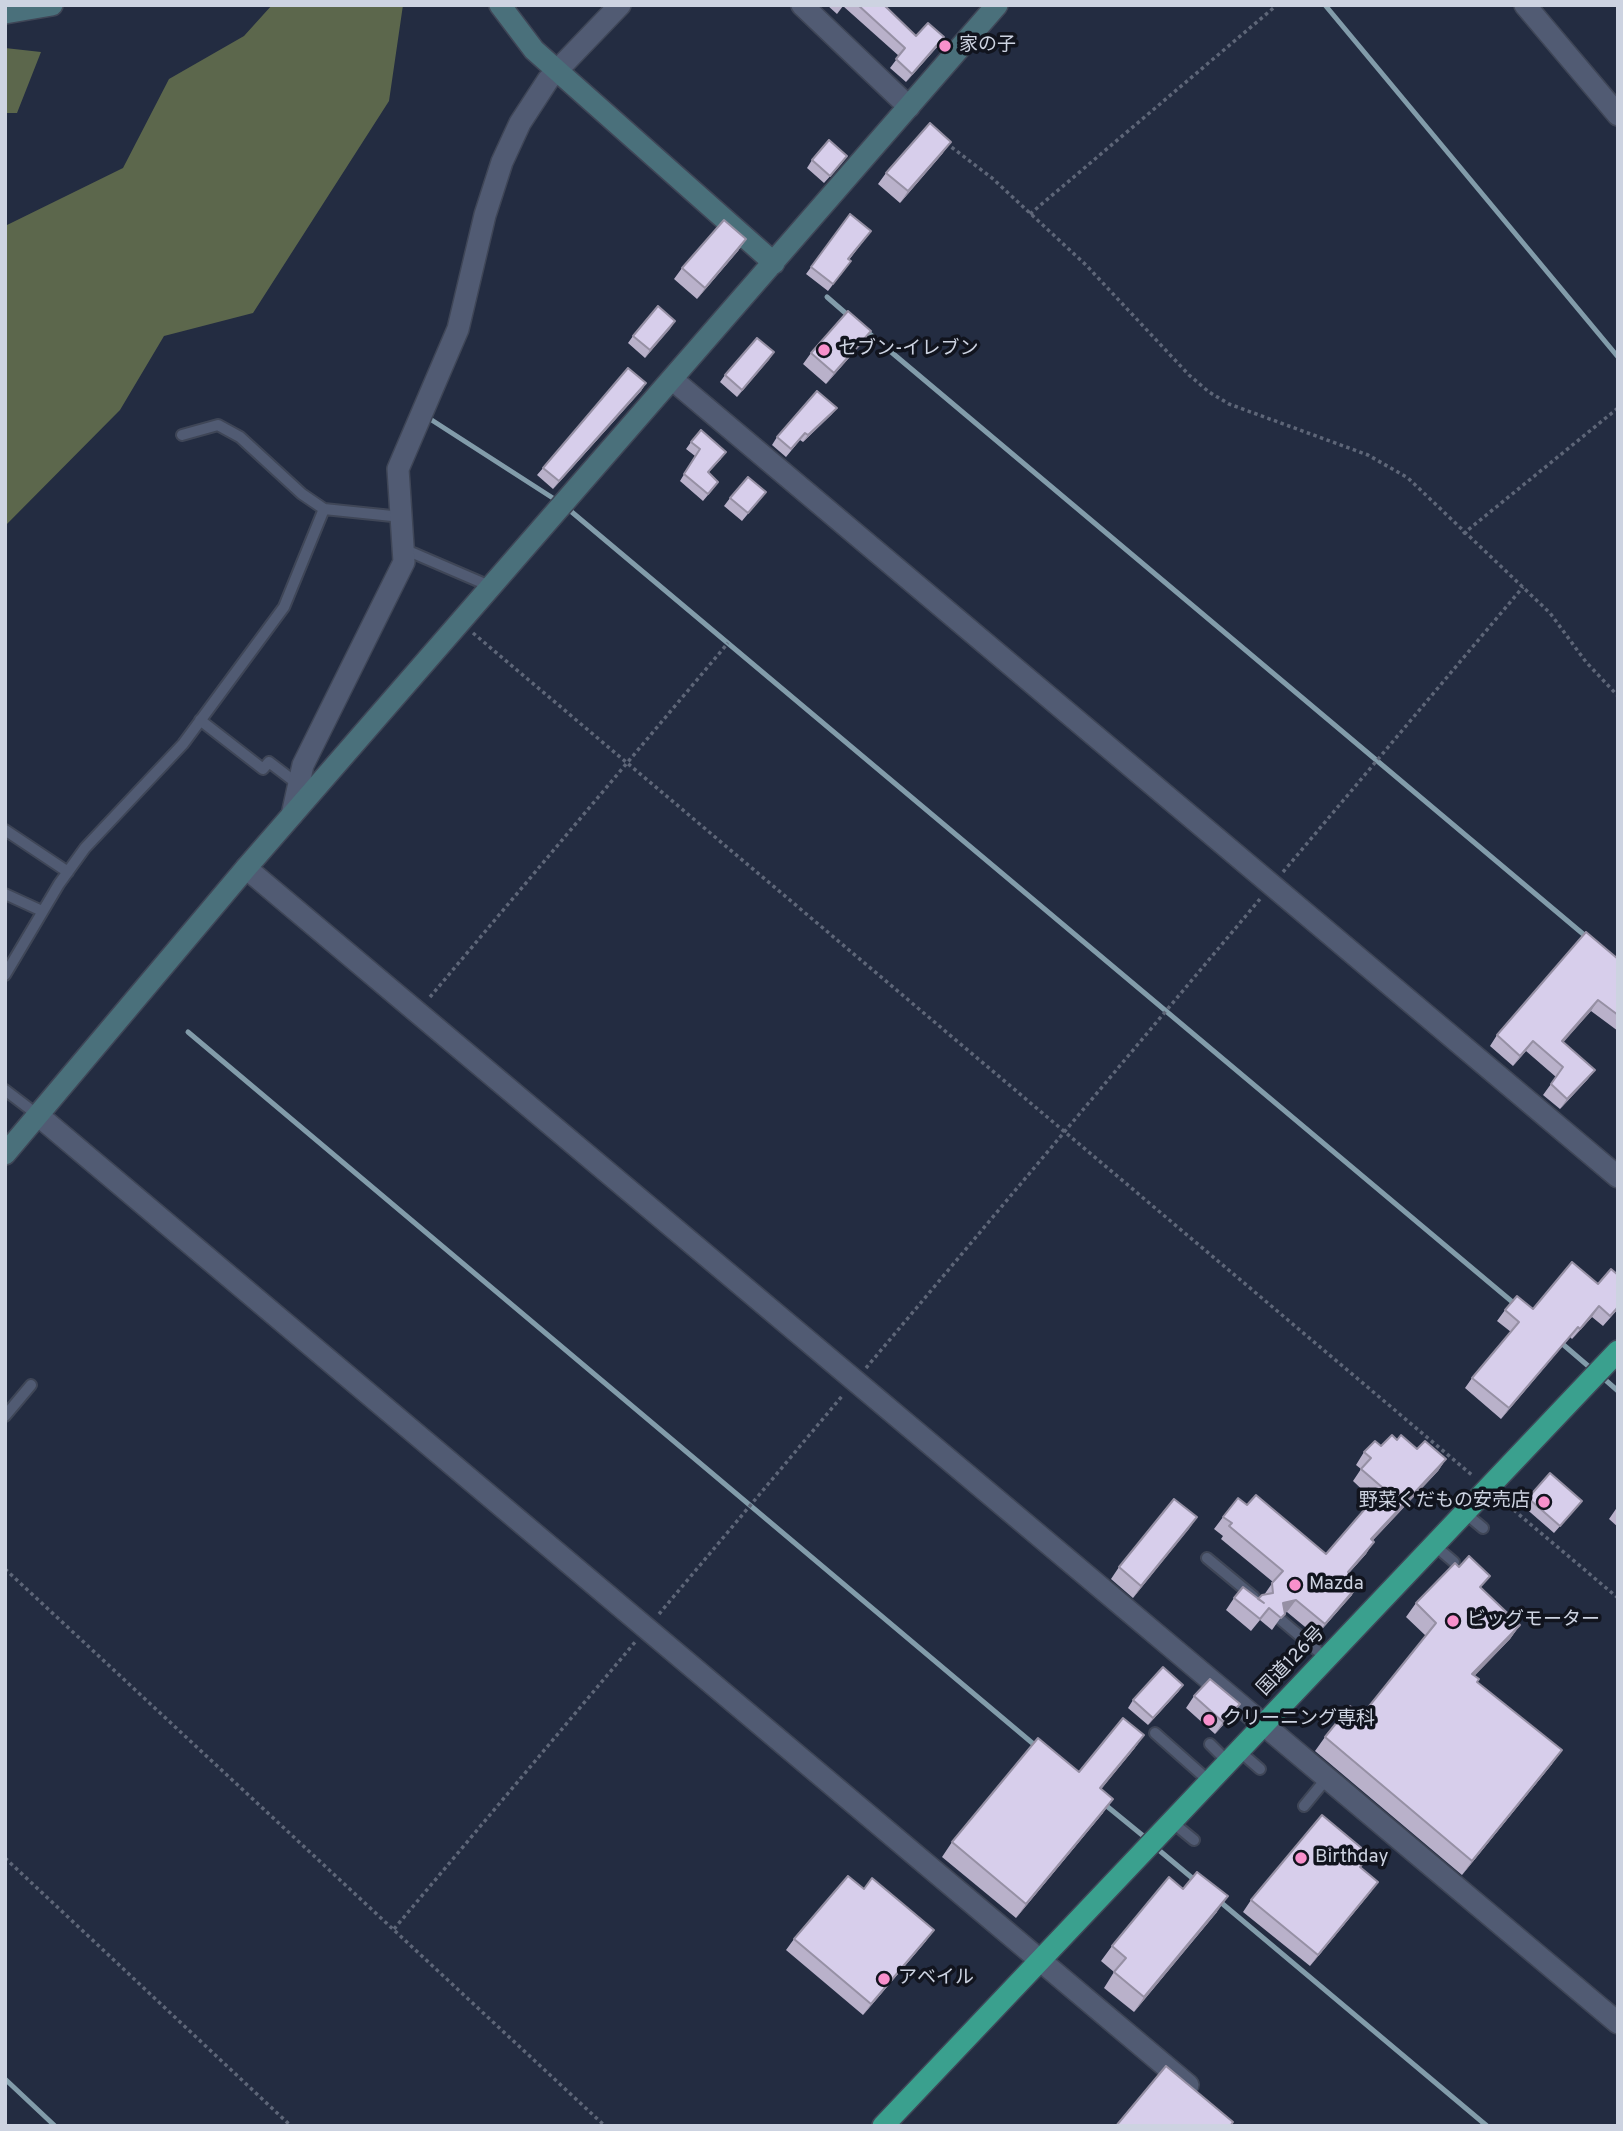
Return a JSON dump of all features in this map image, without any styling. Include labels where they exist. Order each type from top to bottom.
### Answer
[{"type":"highway","name":"国道126号","points":[[883,2126],[1618,1351]]},
{"type":"street","points":[[5,13],[51,5]]},
{"type":"street","points":[[500,5],[534,50],[774,263]]},
{"type":"street","points":[[292,815],[303,765],[404,562],[406,550],[398,470],[458,329],[485,215],[502,162],[520,123],[557,70],[620,5]]},
{"type":"street","points":[[802,5],[909,107]]},
{"type":"street","points":[[5,1154],[246,868],[997,5]]},
{"type":"street","points":[[1525,5],[1618,115]]},
{"type":"street","points":[[673,380],[1618,1177]]},
{"type":"street","points":[[246,868],[1618,2023]]},
{"type":"street","points":[[38,1116],[1206,2100]]},
{"type":"lane","points":[[182,435],[218,425],[240,437],[324,509],[402,517]]},
{"type":"lane","points":[[5,975],[68,872],[200,720],[284,607],[324,509]]},
{"type":"lane","points":[[406,550],[492,587]]},
{"type":"lane","points":[[200,720],[263,769],[269,762],[299,785]]},
{"type":"lane","points":[[5,830],[68,872]]},
{"type":"lane","points":[[5,894],[42,911]]},
{"type":"lane","points":[[5,1090],[38,1116]]},
{"type":"lane","points":[[5,1416],[31,1385]]},
{"type":"lane","points":[[1465,1513],[1483,1528]]},
{"type":"lane","points":[[1434,1545],[1454,1562]]},
{"type":"lane","points":[[1207,1558],[1258,1601]]},
{"type":"lane","points":[[1281,1620],[1326,1658]]},
{"type":"lane","points":[[1155,1733],[1209,1781]]},
{"type":"lane","points":[[1210,1744],[1260,1769]]},
{"type":"lane","points":[[1304,1806],[1327,1778]]},
{"type":"lane","points":[[1172,1822],[1194,1840]]},
{"type":"path","points":[[1030,214],[1277,5]]},
{"type":"path","points":[[937,136],[992,177],[1086,265],[1189,375],[1209,392],[1229,404],[1368,455],[1408,478],[1463,534],[1550,613],[1586,662],[1618,696]]},
{"type":"path","points":[[1463,534],[1618,408]]},
{"type":"path","points":[[394,1929],[1523,587]]},
{"type":"path","points":[[460,623],[1618,1598]]},
{"type":"path","points":[[417,1012],[728,643]]},
{"type":"path","points":[[5,1569],[605,2126]]},
{"type":"path","points":[[5,1858],[291,2126]]},
{"type":"green space","points":[[272,5],[403,5],[389,101],[253,313],[164,336],[120,410],[5,526],[5,226],[123,168],[169,79],[244,36]]},
{"type":"green space","points":[[5,48],[41,52],[17,113],[5,113]]},
{"type":"building","points":[[858,5],[884,5],[916,36],[928,23],[944,37],[912,74],[896,59],[905,48]]},
{"type":"building","points":[[930,123],[951,142],[908,191],[886,173]]},
{"type":"building","points":[[829,140],[847,156],[830,176],[812,160]]},
{"type":"building","points":[[850,214],[871,231],[848,259],[851,261],[833,284],[811,267]]},
{"type":"building","points":[[724,220],[746,239],[705,288],[682,268]]},
{"type":"building","points":[[658,306],[675,321],[650,350],[633,336]]},
{"type":"building","points":[[848,311],[871,331],[834,373],[811,353]]},
{"type":"building","points":[[757,338],[774,352],[742,390],[725,375]]},
{"type":"building","points":[[628,368],[646,383],[559,481],[543,468]]},
{"type":"building","points":[[817,391],[837,408],[808,435],[805,433],[791,449],[777,437]]},
{"type":"building","points":[[701,430],[726,452],[708,472],[718,482],[708,494],[684,474],[700,449],[691,442]]},
{"type":"building","points":[[748,477],[766,492],[748,513],[730,498]]},
{"type":"building","points":[[1586,932],[1618,959],[1618,1015],[1598,1000],[1562,1041],[1595,1070],[1567,1099],[1551,1084],[1563,1067],[1533,1041],[1520,1056],[1497,1035]]},
{"type":"building","points":[[1572,1262],[1598,1284],[1611,1269],[1618,1275],[1618,1307],[1610,1316],[1599,1306],[1509,1408],[1472,1378],[1519,1322],[1505,1310],[1517,1296],[1533,1309]]},
{"type":"building","points":[[1392,1435],[1397,1440],[1401,1435],[1417,1449],[1425,1441],[1446,1459],[1371,1539],[1374,1542],[1348,1572],[1360,1583],[1325,1624],[1296,1600],[1283,1603],[1285,1614],[1281,1618],[1269,1608],[1260,1619],[1234,1598],[1243,1587],[1258,1599],[1262,1595],[1273,1593],[1272,1583],[1283,1571],[1229,1526],[1232,1523],[1223,1517],[1238,1498],[1247,1505],[1256,1495],[1326,1554],[1383,1488],[1361,1469],[1371,1458],[1364,1452],[1375,1441],[1381,1446]]},
{"type":"building","points":[[1550,1473],[1582,1501],[1560,1526],[1528,1498]]},
{"type":"building","points":[[1174,1499],[1197,1517],[1141,1586],[1119,1567]]},
{"type":"building","points":[[1469,1556],[1490,1576],[1480,1587],[1520,1625],[1472,1674],[1479,1679],[1477,1682],[1562,1750],[1472,1861],[1325,1737],[1350,1706],[1362,1715],[1436,1623],[1416,1603],[1455,1563],[1459,1567]]},
{"type":"building","points":[[1163,1667],[1183,1685],[1153,1718],[1133,1700]]},
{"type":"building","points":[[1210,1679],[1240,1704],[1223,1722],[1194,1696]]},
{"type":"building","points":[[1123,1718],[1144,1735],[1100,1788],[1113,1799],[1026,1904],[952,1842],[1038,1738],[1079,1772]]},
{"type":"building","points":[[1322,1815],[1370,1855],[1360,1867],[1378,1882],[1318,1955],[1251,1900]]},
{"type":"building","points":[[1197,1872],[1228,1896],[1144,1997],[1114,1972],[1126,1958],[1112,1946],[1169,1877],[1183,1889]]},
{"type":"building","points":[[848,1876],[864,1889],[872,1878],[934,1930],[871,2004],[794,1939]]},
{"type":"building","points":[[1166,2066],[1233,2122],[1230,2126],[1116,2126]]},
{"type":"waterway","points":[[1325,5],[1618,357]]},
{"type":"waterway","points":[[827,297],[850,317]]},
{"type":"waterway","points":[[865,330],[1589,939]]},
{"type":"waterway","points":[[427,417],[559,502]]},
{"type":"waterway","points":[[567,508],[1516,1305]]},
{"type":"waterway","points":[[188,1032],[1037,1747]]},
{"type":"waterway","points":[[1559,1341],[1594,1371]]},
{"type":"waterway","points":[[1602,1377],[1618,1391]]},
{"type":"waterway","points":[[1103,1803],[1147,1839]]},
{"type":"waterway","points":[[1154,1846],[1197,1882]]},
{"type":"waterway","points":[[1218,1900],[1487,2126]]},
{"type":"waterway","points":[[5,2079],[55,2126]]},
{"type":"place","name":"家の子","points":[[945,46]]},
{"type":"place","name":"セブン-イレブン","points":[[824,350]]},
{"type":"place","name":"野菜くだもの安売店","points":[[1544,1502]]},
{"type":"place","name":"Mazda","points":[[1295,1585]]},
{"type":"place","name":"ビッグモーター","points":[[1453,1621]]},
{"type":"place","name":"クリーニング専科","points":[[1209,1720]]},
{"type":"place","name":"Birthday","points":[[1301,1858]]},
{"type":"place","name":"アベイル","points":[[884,1979]]}]
